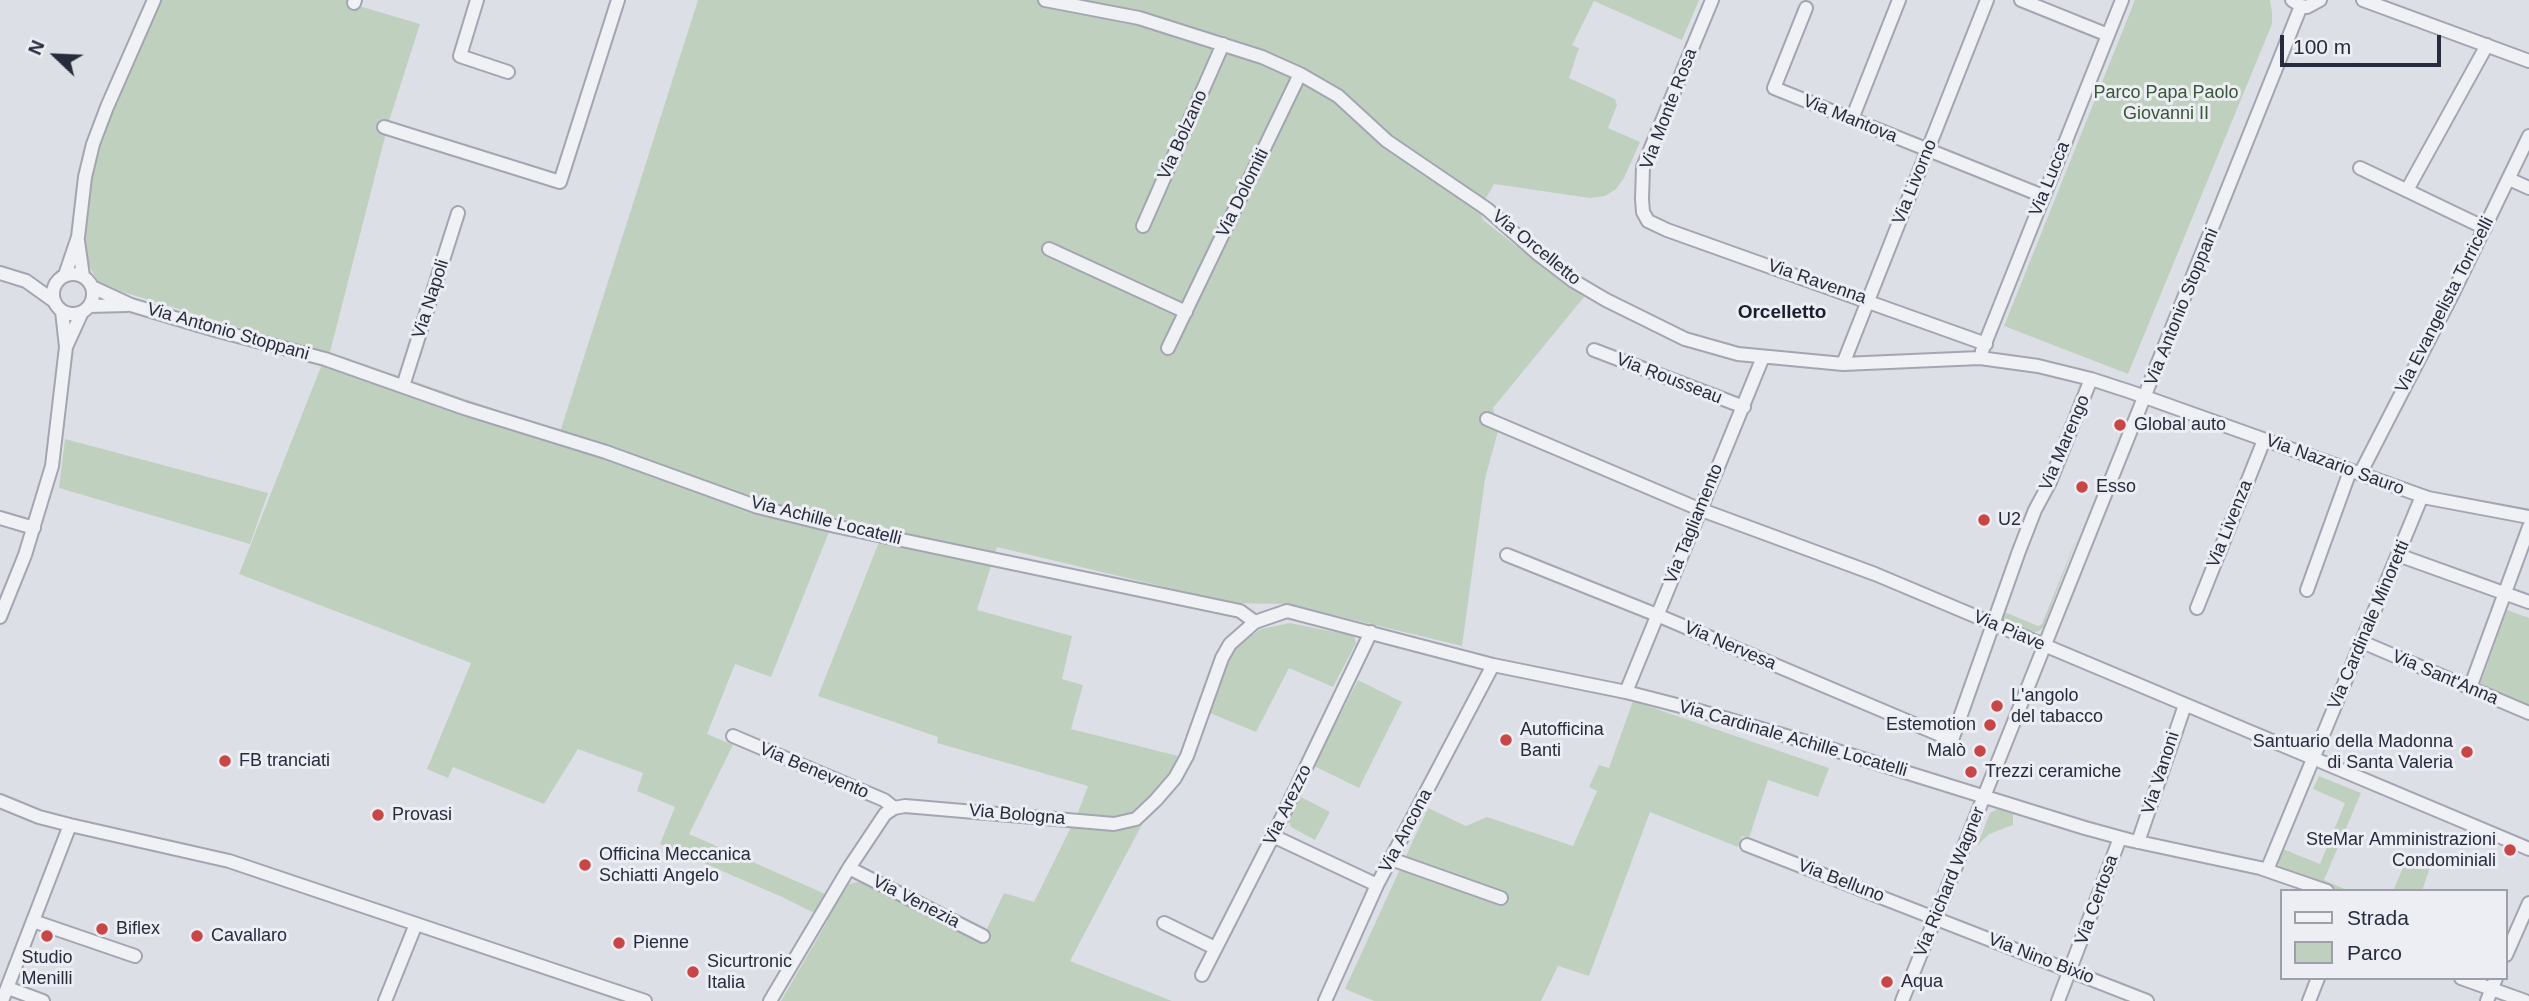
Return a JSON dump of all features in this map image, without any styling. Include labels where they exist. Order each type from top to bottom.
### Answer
[{"type":"street","points":[[66,347],[93,294],[92,287],[83,276],[78,237],[84,185],[93,144],[154,0]]},
{"type":"street","points":[[477,0],[460,56],[508,72]]},
{"type":"street","points":[[384,127],[560,182],[618,0]]},
{"type":"street","name":"Via Orcelletto","points":[[1045,0],[1139,18],[1262,57],[1300,74],[1338,96],[1388,141],[1487,209],[1572,280],[1685,339],[1738,354],[1843,364],[1980,358],[2038,366],[2091,379],[2146,398]]},
{"type":"street","name":"Via Monte Rosa","points":[[1648,220],[1643,212],[1643,167],[1712,0]]},
{"type":"street","points":[[1852,119],[1899,0]]},
{"type":"street","name":"Via Livorno","points":[[1843,364],[1987,0]]},
{"type":"street","points":[[2021,0],[2108,35]]},
{"type":"street","name":"Via Lucca","points":[[1980,358],[2122,0]]},
{"type":"street","points":[[2296,3],[2312,6],[2320,0]]},
{"type":"street","points":[[2363,0],[2529,61]]},
{"type":"street","name":"Via Antonio Stoppani","points":[[2045,647],[2146,398],[2296,3]]},
{"type":"street","name":"Via Mantova","points":[[1806,8],[1774,88],[2043,196]]},
{"type":"street","name":"Via Bolzano","points":[[1143,226],[1223,44]]},
{"type":"street","points":[[2407,190],[2487,45]]},
{"type":"street","name":"Via Dolomiti","points":[[1168,348],[1300,74]]},
{"type":"street","name":"Via Evangelista Torricelli","points":[[2307,590],[2355,472],[2485,228],[2529,136]]},
{"type":"street","points":[[2360,168],[2485,228]]},
{"type":"street","points":[[2509,179],[2529,188]]},
{"type":"street","name":"Via Napoli","points":[[403,386],[458,213]]},
{"type":"street","name":"Via Ravenna","points":[[1648,220],[1667,230],[1986,344]]},
{"type":"street","points":[[1,611],[34,528],[52,466],[66,347],[53,290],[78,237]]},
{"type":"street","points":[[1049,249],[1186,312]]},
{"type":"street","points":[[0,273],[26,281],[68,314],[85,309]]},
{"type":"street","points":[[26,281],[77,274],[83,276]]},
{"type":"street","name":"Via Antonio Stoppani","points":[[92,287],[131,305],[325,359]]},
{"type":"street","name":"Via Antonio Stoppani","points":[[85,309],[131,305]]},
{"type":"street","name":"Via Rousseau","points":[[1594,351],[1744,407]]},
{"type":"street","name":"Via Tagliamento","points":[[1626,692],[1763,357]]},
{"type":"street","name":"Via Achille Locatelli","points":[[325,359],[464,408],[606,452],[758,507],[831,525],[1240,611],[1255,622]]},
{"type":"street","name":"Via Marengo","points":[[1952,740],[2031,521],[2050,482],[2091,379]]},
{"type":"street","name":"Via Nazario Sauro","points":[[2146,398],[2422,496],[2529,517]]},
{"type":"street","name":"Via Piave","points":[[1487,419],[1699,509],[1875,573],[1992,625],[2529,849]]},
{"type":"street","name":"Via Livenza","points":[[2197,608],[2264,440]]},
{"type":"street","name":"Via Cardinale Minoretti","points":[[2267,870],[2422,496]]},
{"type":"street","points":[[0,518],[34,528]]},
{"type":"street","points":[[2470,688],[2529,527]]},
{"type":"street","name":"Via Nervesa","points":[[1507,555],[1657,615],[1952,740]]},
{"type":"street","points":[[2398,555],[2529,603]]},
{"type":"street","name":"Via Cardinale Achille Locatelli","points":[[1255,622],[1287,611],[1493,665],[1626,692],[1831,749],[2120,838],[2267,870],[2321,889]]},
{"type":"street","name":"Via Bologna","points":[[894,807],[1114,824],[1136,819],[1175,778],[1187,756],[1222,658],[1235,639],[1255,622]]},
{"type":"street","name":"Via Arezzo","points":[[1202,975],[1273,836],[1371,632]]},
{"type":"street","name":"Via Sant'Anna","points":[[2362,642],[2529,713]]},
{"type":"street","name":"Via Richard Wagner","points":[[1902,1001],[2045,647]]},
{"type":"street","name":"Via Ancona","points":[[1325,1001],[1377,885],[1493,665]]},
{"type":"street","name":"Via Vanoni","points":[[2138,842],[2185,705]]},
{"type":"street","name":"Via Benevento","points":[[733,736],[884,800],[894,807]]},
{"type":"street","points":[[0,801],[39,817],[229,861],[645,1001]]},
{"type":"street","points":[[770,1001],[878,821],[894,807]]},
{"type":"street","points":[[2,1001],[70,825]]},
{"type":"street","points":[[1273,836],[1377,885]]},
{"type":"street","name":"Via Certosa","points":[[2058,1001],[2120,838]]},
{"type":"street","name":"Via Belluno","points":[[1747,845],[1936,918]]},
{"type":"street","points":[[1391,859],[1501,898]]},
{"type":"street","name":"Via Venezia","points":[[849,868],[982,936]]},
{"type":"street","points":[[2508,949],[2529,903]]},
{"type":"street","name":"Via Nino Bixio","points":[[1936,918],[2147,1001]]},
{"type":"street","points":[[33,921],[135,956]]},
{"type":"street","points":[[1164,923],[1215,948]]},
{"type":"street","points":[[385,1001],[416,924]]},
{"type":"street","points":[[2309,1001],[2318,980]]},
{"type":"street","points":[[2467,980],[2525,1001]]},
{"type":"street","points":[[8,988],[43,1001]]},
{"type":"green space","points":[[162,0],[349,0],[349,3],[420,24],[389,121],[330,352],[560,432],[698,0],[1699,0],[1682,40],[1594,1],[1572,45],[1579,48],[1569,78],[1615,99],[1617,105],[1608,128],[1640,142],[1624,178],[1616,189],[1605,196],[1590,198],[1494,184],[1480,209],[1483,220],[1584,297],[1493,408],[1498,431],[1485,479],[1462,646],[1288,604],[1232,603],[997,547],[977,610],[1072,636],[1062,679],[1083,685],[1071,729],[1178,756],[1070,961],[1172,1001],[781,1001],[828,920],[660,844],[675,807],[637,791],[643,773],[578,749],[544,804],[453,767],[448,778],[427,769],[471,663],[239,574],[326,354],[100,285],[88,264],[85,237],[92,164],[113,109]],"holes":[[[835,517],[885,527],[818,696],[938,737],[937,743],[1088,786],[1077,815],[1034,902],[1004,893],[981,941],[859,882],[849,884],[839,900],[689,834],[733,745],[707,734],[735,664],[771,677]]]},
{"type":"green space","name":"Parco Papa Paolo Giovanni II","points":[[2135,0],[2270,0],[2272,24],[2128,374],[2004,326]]},
{"type":"green space","points":[[65,439],[268,493],[250,544],[59,488]]},
{"type":"green space","points":[[2080,530],[2043,628],[2037,632],[2027,631],[2002,619],[2002,615],[2007,613],[2038,626],[2042,624]]},
{"type":"green space","points":[[2507,610],[2529,618],[2529,706],[2480,685]]},
{"type":"green space","points":[[1290,623],[1354,636],[1356,643],[1333,687],[1289,668],[1256,732],[1210,713],[1223,670],[1236,646],[1261,629]]},
{"type":"green space","points":[[1358,680],[1402,702],[1359,788],[1314,766]]},
{"type":"green space","points":[[1633,701],[1829,768],[1818,797],[1768,780],[1749,838],[1742,836],[1738,847],[1650,812],[1589,976],[1558,966],[1541,1001],[1374,1001],[1345,989],[1428,808],[1466,826],[1487,817],[1573,846],[1597,791],[1589,787],[1599,765],[1609,768]]},
{"type":"green space","points":[[2319,776],[2361,793],[2324,880],[2344,889],[2334,889],[2280,867],[2277,862],[2283,849],[2320,864],[2345,803],[2313,789]]},
{"type":"green space","points":[[1299,796],[1330,812],[1315,840],[1291,827],[1288,819]]},
{"type":"green space","points":[[1997,809],[2013,814],[2013,825],[1989,834],[1977,846],[1990,813]]},
{"type":"green space","points":[[2408,856],[2431,864],[2423,889],[2394,889]]},
{"type":"place","name":"Global auto","points":[[2120,425]]},
{"type":"place","name":"Esso","points":[[2082,487]]},
{"type":"place","name":"U2","points":[[1984,520]]},
{"type":"place","name":"L'angolo del tabacco","points":[[1997,706]]},
{"type":"place","name":"Estemotion","points":[[1990,725]]},
{"type":"place","name":"Autofficina Banti","points":[[1506,740]]},
{"type":"place","name":"Malò","points":[[1980,751]]},
{"type":"place","name":"Santuario della Madonna di Santa Valeria","points":[[2467,752]]},
{"type":"place","name":"FB tranciati","points":[[225,761]]},
{"type":"place","name":"Trezzi ceramiche","points":[[1971,772]]},
{"type":"place","name":"Provasi","points":[[378,815]]},
{"type":"place","name":"SteMar Amministrazioni Condominiali","points":[[2510,850]]},
{"type":"place","name":"Officina Meccanica Schiatti Angelo","points":[[585,865]]},
{"type":"place","name":"Biflex","points":[[102,929]]},
{"type":"place","name":"Studio Menilli","points":[[47,936]]},
{"type":"place","name":"Cavallaro","points":[[197,936]]},
{"type":"place","name":"Pienne","points":[[619,943]]},
{"type":"place","name":"Sicurtronic Italia","points":[[693,972]]},
{"type":"place","name":"Aqua","points":[[1887,982]]},
{"type":"district","name":"Orcelletto","points":[[1782,313]]}]
